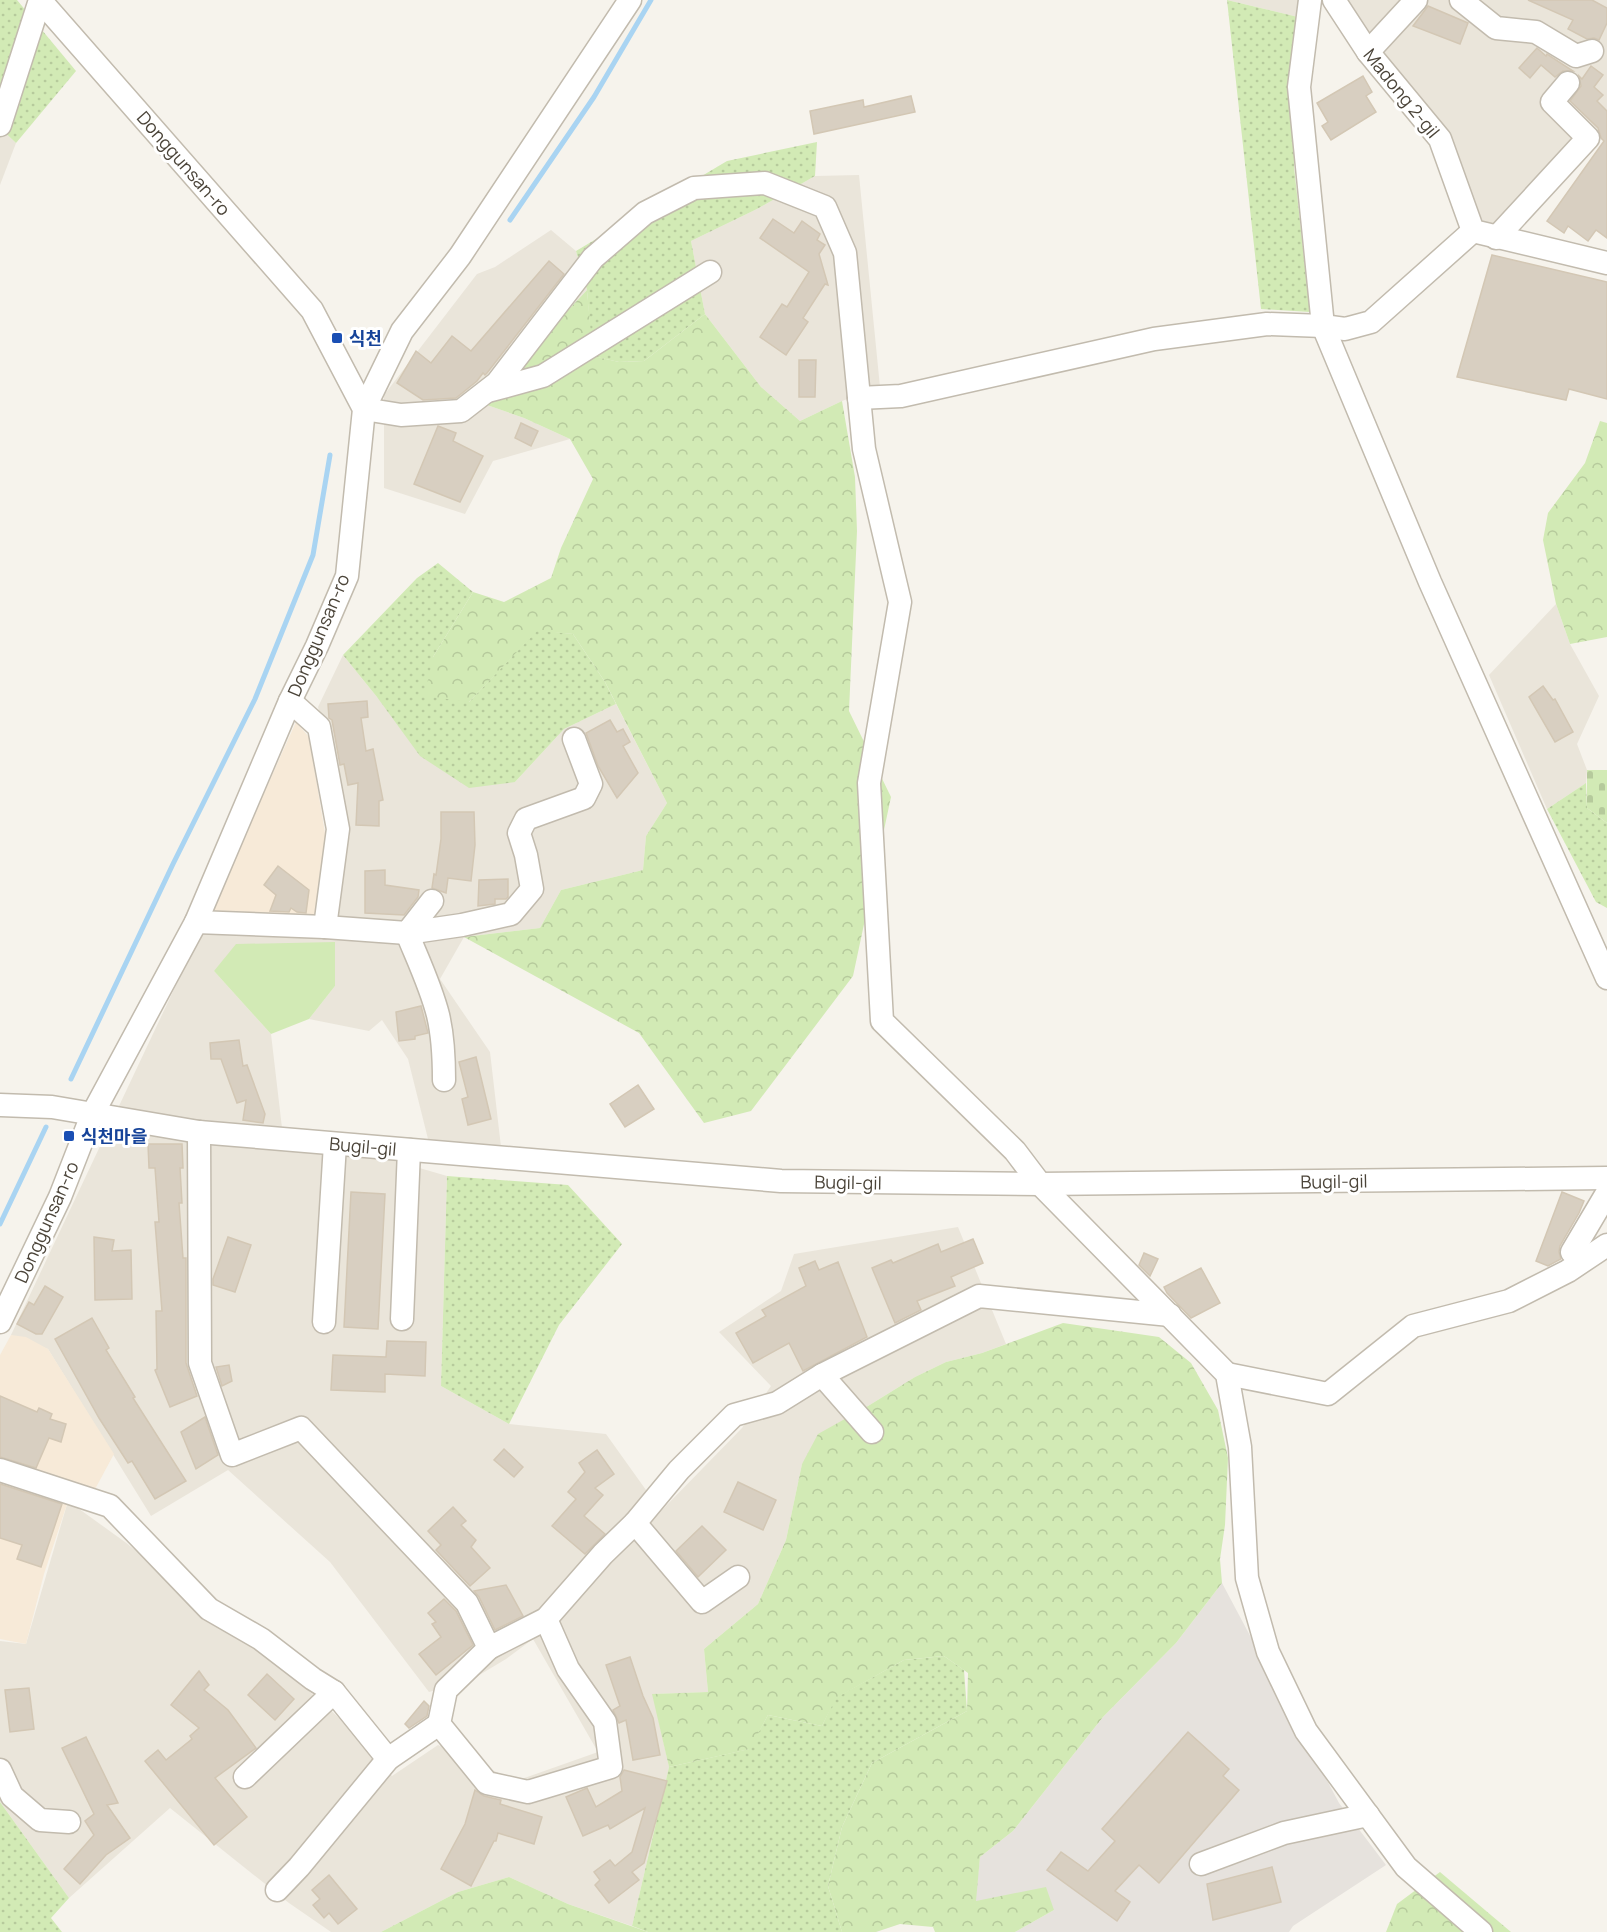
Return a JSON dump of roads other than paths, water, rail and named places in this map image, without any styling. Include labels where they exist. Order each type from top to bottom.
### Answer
[{"type":"street","points":[[0,125],[40,0]]},
{"type":"street","name":"Donggunsan-ro","points":[[0,1322],[60,1197],[92,1115],[196,922],[346,576],[364,409],[312,310],[40,0]]},
{"type":"street","points":[[630,0],[460,256],[402,331],[364,409],[401,415],[461,411],[497,383],[593,258],[645,213],[693,188],[765,183],[825,207],[845,253],[864,449],[900,603],[869,783],[882,1021],[1015,1151],[1040,1184],[1227,1374],[1240,1447],[1247,1578],[1268,1652],[1306,1731],[1406,1867],[1481,1932]]},
{"type":"street","points":[[1310,0],[1299,87],[1323,326],[1430,582],[1607,978]]},
{"type":"street","name":"Madong 2-gil","points":[[1334,0],[1368,52],[1440,139],[1473,231]]},
{"type":"street","points":[[1368,52],[1416,0]]},
{"type":"street","points":[[1461,0],[1496,28],[1536,32],[1576,56],[1592,51]]},
{"type":"street","points":[[1496,238],[1588,138],[1552,102],[1568,83]]},
{"type":"street","points":[[859,398],[901,396],[1154,339],[1267,324],[1345,329],[1371,322],[1473,231],[1607,262]]},
{"type":"street","points":[[484,393],[543,375],[710,272]]},
{"type":"street","points":[[290,701],[319,727],[338,829],[325,927]]},
{"type":"street","points":[[196,922],[407,933],[462,925],[512,914],[532,890],[526,855],[519,833],[526,819],[584,798],[591,784],[574,739]]},
{"type":"street","points":[[407,933],[432,901]]},
{"type":"street","points":[[407,933],[425,974],[438,1016],[444,1055],[444,1080]]},
{"type":"street","name":"Bugil-gil","points":[[0,1105],[52,1107],[199,1132],[781,1181],[1040,1184],[1607,1178]]},
{"type":"street","points":[[199,1132],[200,1363],[232,1455],[300,1428],[467,1603],[489,1648]]},
{"type":"street","points":[[324,1322],[335,1144]]},
{"type":"street","points":[[402,1319],[409,1150]]},
{"type":"street","points":[[1572,1252],[1607,1193]]},
{"type":"street","points":[[1227,1374],[1328,1394],[1413,1326],[1509,1301],[1568,1271],[1607,1245]]},
{"type":"street","points":[[277,1890],[299,1867],[388,1759],[439,1724],[446,1690],[489,1648],[546,1619],[603,1554],[635,1523],[679,1470],[734,1414],[777,1403],[822,1375],[979,1296],[1170,1315]]},
{"type":"street","points":[[822,1375],[872,1432]]},
{"type":"street","points":[[0,1470],[111,1506],[209,1609],[261,1639],[314,1680],[334,1692],[388,1759]]},
{"type":"street","points":[[635,1523],[702,1602],[738,1576]]},
{"type":"street","points":[[439,1724],[487,1783],[528,1792],[611,1767],[605,1722],[568,1669],[546,1619]]},
{"type":"street","points":[[245,1777],[334,1692]]},
{"type":"street","points":[[0,1770],[12,1796],[40,1820],[69,1822]]},
{"type":"street","points":[[1201,1864],[1284,1833],[1368,1815]]},
{"type":"waterway","points":[[510,220],[594,97],[651,0]]},
{"type":"waterway","points":[[71,1079],[173,864],[255,699],[313,555],[330,455]]},
{"type":"waterway","points":[[0,1224],[46,1127]]},
{"type":"place","name":"식천","points":[[337,338]]},
{"type":"place","name":"식천마을","points":[[69,1136]]}]
